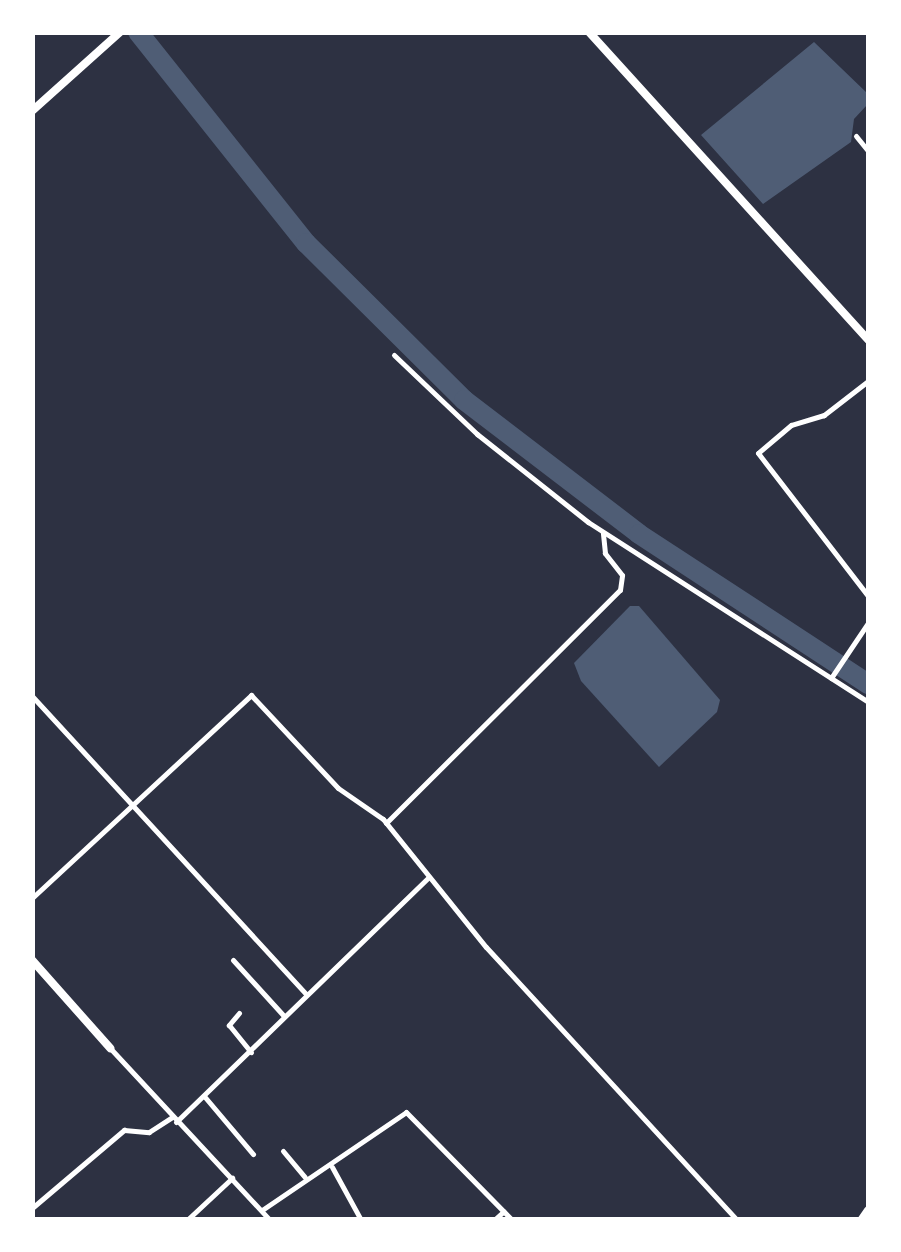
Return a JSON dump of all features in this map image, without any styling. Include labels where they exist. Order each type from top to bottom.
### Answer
[{"type":"highway","points":[[860,1220],[868,1210]]},
{"type":"main road","points":[[589,32],[868,340]]},
{"type":"main road","points":[[32,111],[117,35]]},
{"type":"main road","points":[[32,960],[110,1048]]},
{"type":"street","points":[[856,136],[868,151]]},
{"type":"street","points":[[394,355],[477,434],[603,532],[868,702]]},
{"type":"street","points":[[868,381],[824,415],[791,424],[758,453],[868,596]]},
{"type":"street","points":[[386,823],[620,590],[622,575],[604,553],[603,532]]},
{"type":"street","points":[[832,677],[868,623]]},
{"type":"street","points":[[32,898],[251,695],[338,788],[386,823],[429,878],[737,1220]]},
{"type":"street","points":[[32,696],[306,994]]},
{"type":"street","points":[[32,1208],[124,1130],[149,1132],[204,1096],[251,1052],[282,1015],[429,878]]},
{"type":"street","points":[[233,960],[282,1015]]},
{"type":"street","points":[[239,1012],[229,1025],[251,1052]]},
{"type":"street","points":[[110,1048],[270,1220]]},
{"type":"street","points":[[204,1096],[253,1154]]},
{"type":"street","points":[[262,1210],[305,1177],[332,1168],[406,1112],[512,1220]]},
{"type":"street","points":[[283,1152],[305,1177]]},
{"type":"street","points":[[332,1168],[361,1220]]},
{"type":"street","points":[[188,1220],[232,1178]]},
{"type":"street","points":[[494,1220],[504,1211]]},
{"type":"water","points":[[814,42],[867,93],[867,105],[854,119],[851,142],[763,204],[701,135]]},
{"type":"water","points":[[630,606],[639,606],[720,700],[717,712],[659,767],[581,681],[574,663]]},
{"type":"waterway","points":[[138,32],[306,243],[464,400],[639,534],[868,684]]}]
